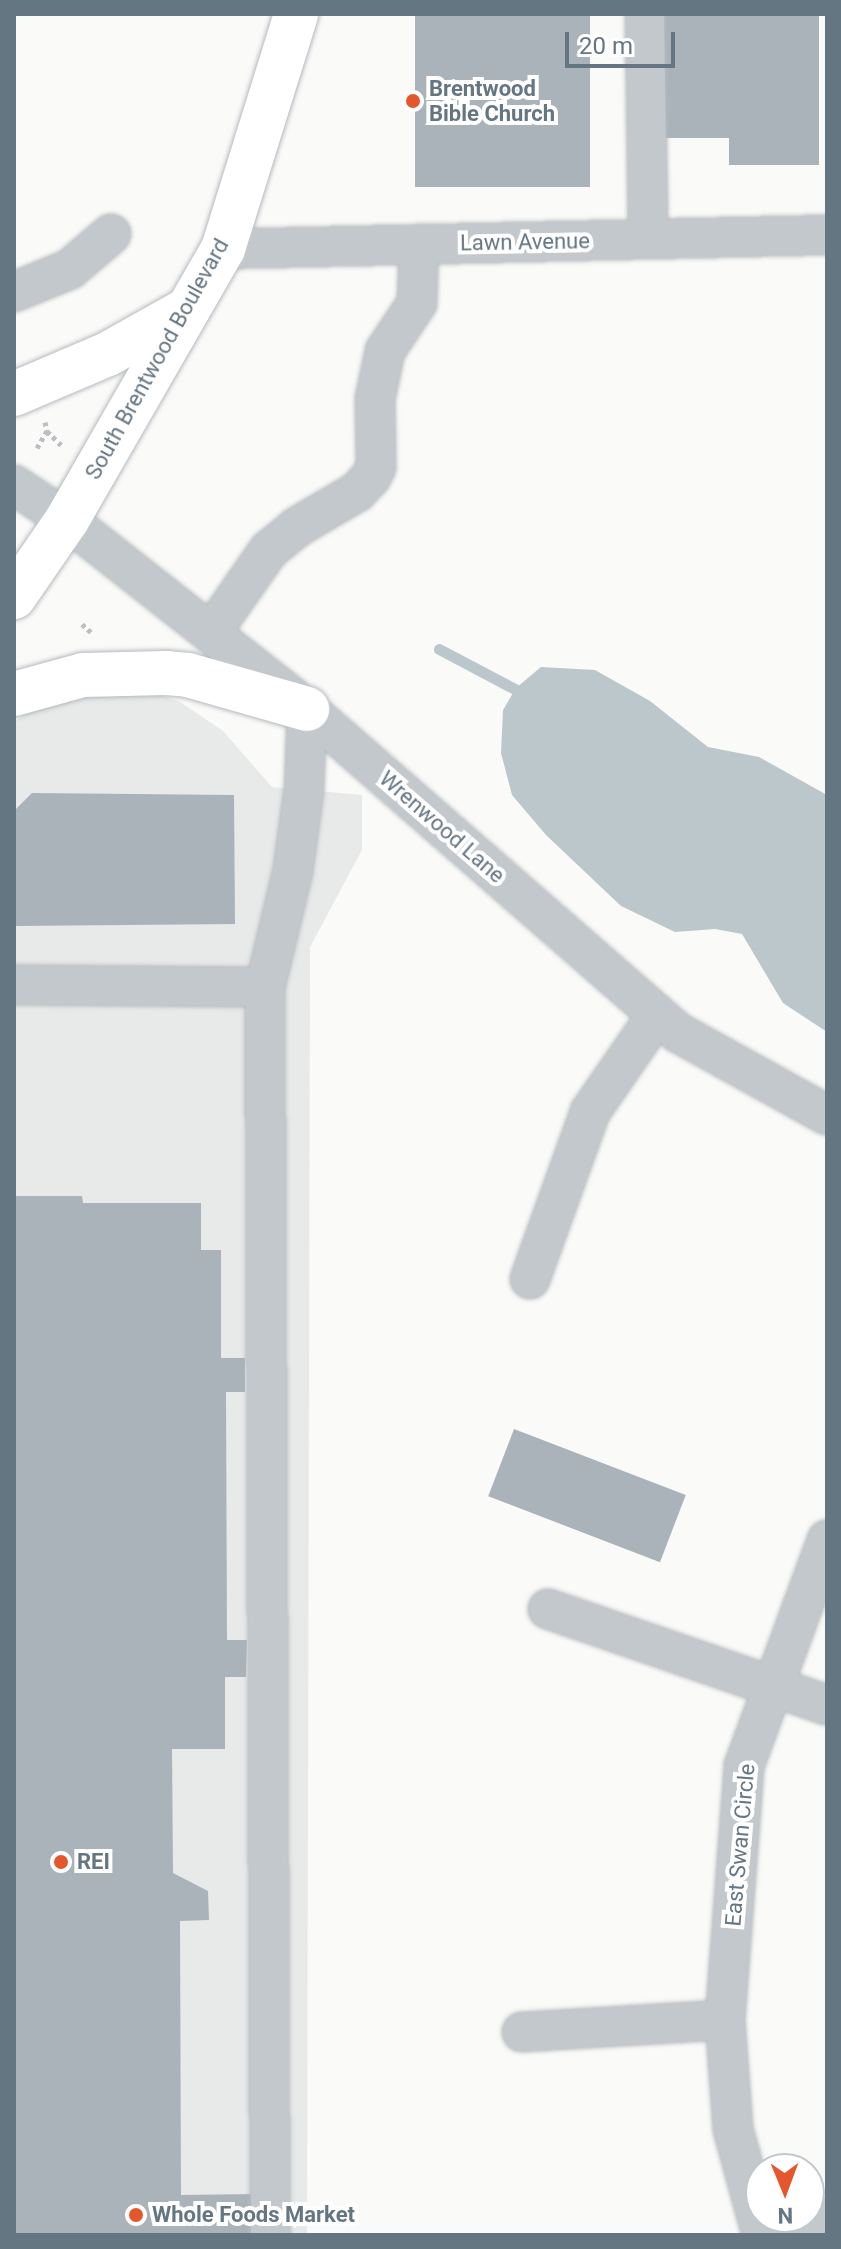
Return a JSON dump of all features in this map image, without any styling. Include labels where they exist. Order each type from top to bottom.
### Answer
[{"type":"main road","name":"South Brentwood Boulevard","points":[[14,597],[67,520],[223,249],[296,14]]},
{"type":"main road","points":[[14,394],[108,354],[190,308]]},
{"type":"main road","points":[[14,694],[83,675],[166,673],[188,675],[307,709]]},
{"type":"street","points":[[645,14],[648,239]]},
{"type":"street","points":[[14,292],[70,269],[111,234]]},
{"type":"street","name":"Lawn Avenue","points":[[223,249],[827,235]]},
{"type":"street","points":[[211,633],[269,550],[297,527],[357,492],[371,477],[376,467],[377,387],[385,351],[417,303],[419,244]]},
{"type":"street","name":"Wrenwood Lane","points":[[14,485],[67,520],[307,709],[679,1033],[827,1115]]},
{"type":"street","points":[[270,2235],[265,987],[293,870],[304,790],[307,709]]},
{"type":"street","points":[[14,985],[265,987]]},
{"type":"street","points":[[530,1279],[590,1112],[657,1015]]},
{"type":"street","name":"East Swan Circle","points":[[762,2235],[733,2129],[725,2020],[744,1766],[827,1540]]},
{"type":"street","points":[[548,1609],[827,1705]]},
{"type":"street","points":[[522,2032],[725,2020]]},
{"type":"street","points":[[769,2235],[827,2218]]},
{"type":"path","points":[[37,448],[47,431]]},
{"type":"path","points":[[82,624],[95,636]]},
{"type":"shaded area","points":[[541,667],[595,670],[650,701],[708,747],[759,757],[827,795],[827,1032],[783,1003],[742,934],[715,929],[675,932],[621,906],[546,835],[512,795],[501,753],[503,710],[516,688]]},
{"type":"shaded area","points":[[140,688],[180,702],[223,731],[272,787],[362,795],[362,850],[310,947],[307,2235],[14,2235],[14,722],[35,707],[82,691]]},
{"type":"building","points":[[415,14],[590,14],[590,187],[415,187]]},
{"type":"building","points":[[660,14],[819,14],[819,165],[729,165],[729,138],[660,138]]},
{"type":"building","points":[[32,793],[234,795],[235,924],[14,926],[14,811]]},
{"type":"building","points":[[14,1196],[82,1196],[83,1203],[201,1203],[201,1250],[221,1250],[221,1358],[245,1358],[245,1392],[226,1392],[227,1640],[247,1640],[246,1677],[225,1677],[225,1749],[172,1749],[173,1873],[208,1891],[209,1920],[180,1921],[181,2195],[258,2194],[258,2235],[14,2235]]},
{"type":"building","points":[[514,1429],[686,1495],[660,1562],[488,1496]]},
{"type":"waterway","points":[[439,649],[528,696]]},
{"type":"place","name":"Brentwood Bible Church","points":[[413,101]]},
{"type":"place","name":"REI","points":[[61,1862]]},
{"type":"place","name":"Whole Foods Market","points":[[136,2215]]}]
